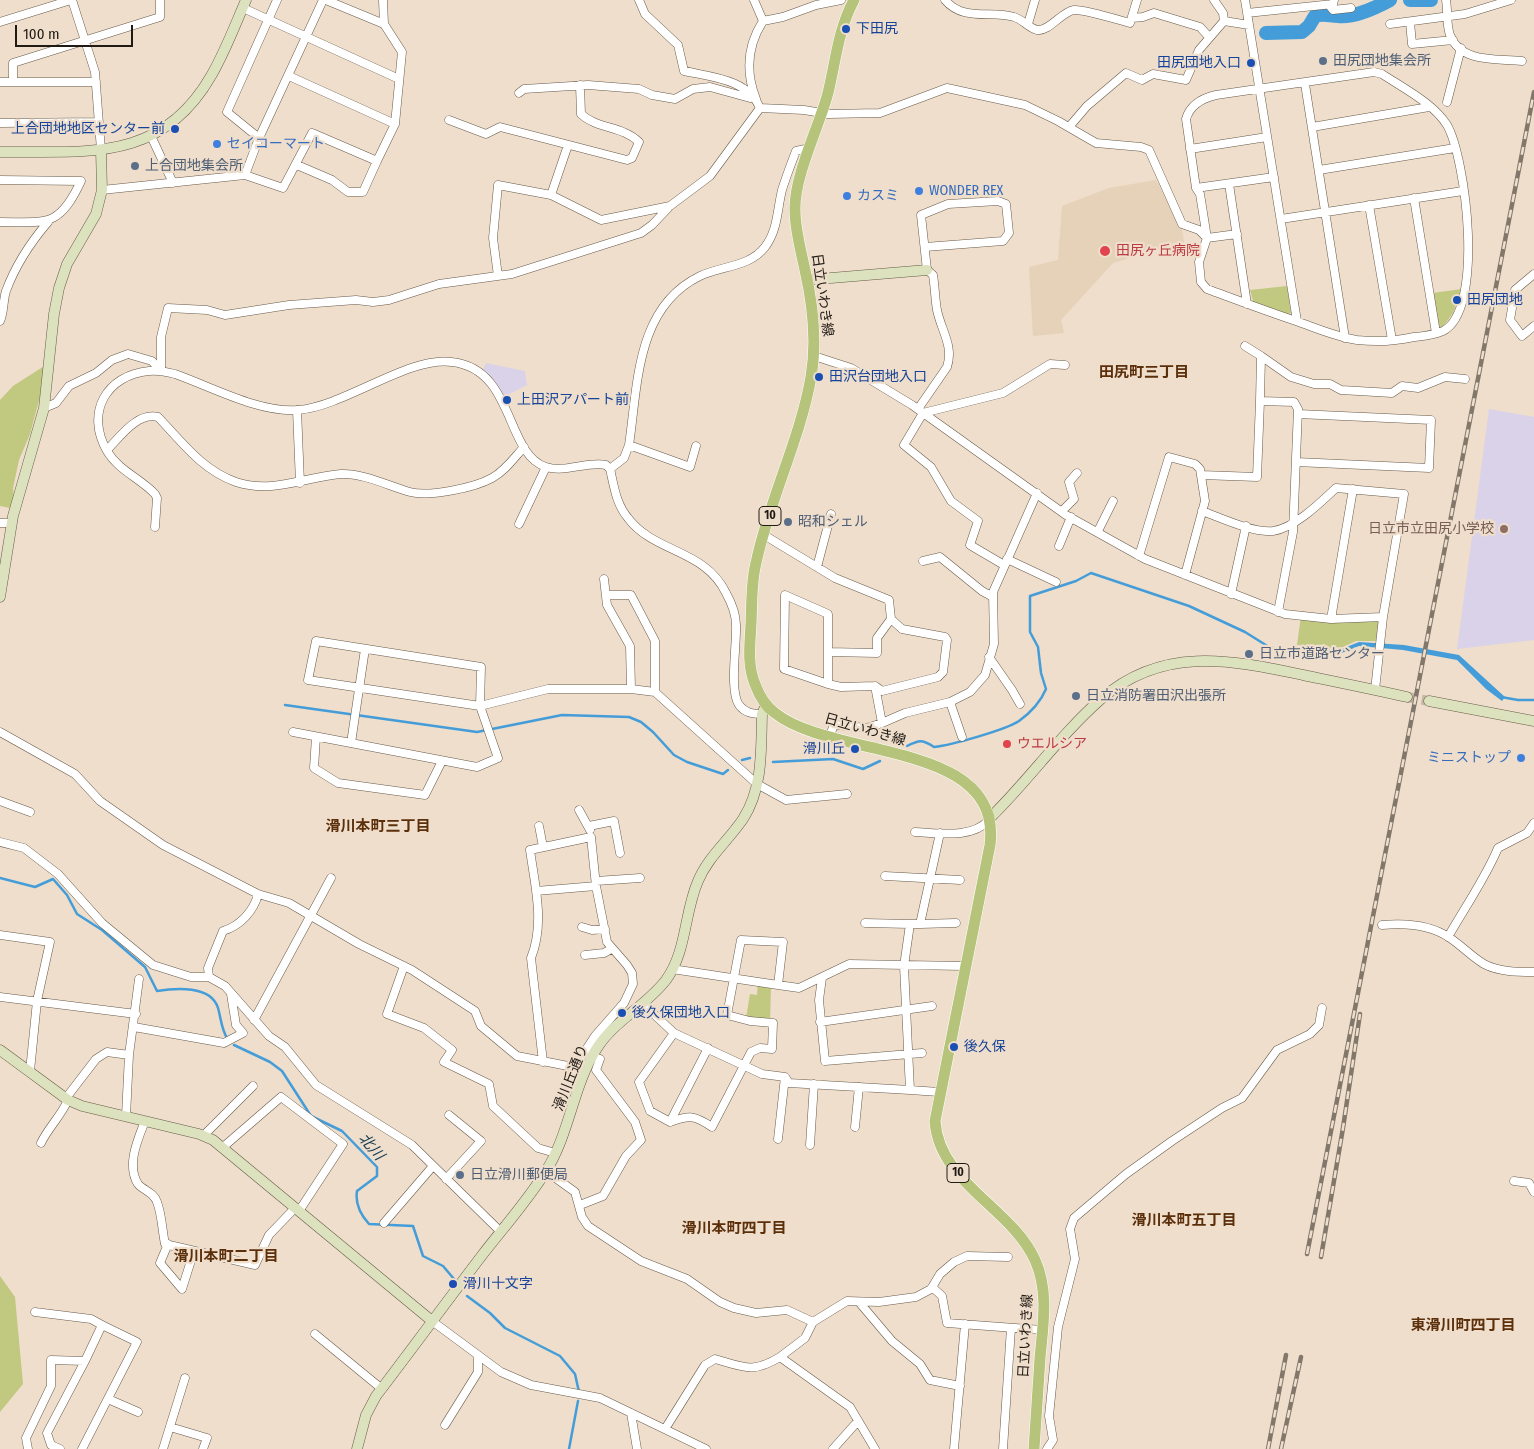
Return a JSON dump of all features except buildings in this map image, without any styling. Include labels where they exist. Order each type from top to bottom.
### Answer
[{"type":"main road","name":"日立いわき線","points":[[854,0],[838,37],[828,93],[810,148],[794,209],[814,327],[814,356],[806,396],[754,571],[749,654],[754,681],[764,709],[787,721],[830,736],[953,772],[984,801],[990,818],[990,845],[964,966],[935,1121],[942,1154],[950,1165],[1011,1224],[1035,1259],[1043,1289],[1034,1449]]},
{"type":"street","points":[[0,22],[71,0],[85,40],[96,82],[100,122],[102,190],[96,214],[67,264],[59,288],[54,314],[44,408],[12,522],[3,561],[0,597]]},
{"type":"street","points":[[13,82],[12,63],[160,16],[160,0]]},
{"type":"street","points":[[260,138],[227,112],[277,0]]},
{"type":"street","points":[[245,175],[288,76],[325,0],[384,24]]},
{"type":"street","points":[[297,165],[332,180],[348,192],[363,192],[395,124],[402,52],[384,24],[383,0]]},
{"type":"street","points":[[639,0],[645,14],[678,45],[684,71],[732,82],[756,100]]},
{"type":"street","points":[[754,0],[763,21]]},
{"type":"street","points":[[760,108],[749,82],[749,57],[753,36],[763,21],[783,18],[816,5],[841,0]]},
{"type":"street","points":[[945,0],[965,13],[980,16],[1006,14],[1028,24],[1036,30],[1044,29],[1063,14],[1075,10],[1130,23],[1137,0]]},
{"type":"street","points":[[1028,24],[1035,0]]},
{"type":"street","points":[[1214,0],[1223,13],[1224,21]]},
{"type":"street","points":[[1245,0],[1297,321]]},
{"type":"street","points":[[1446,0],[1447,18],[1453,40],[1461,48],[1482,59],[1522,61]]},
{"type":"street","points":[[1390,24],[1447,18],[1511,0]]},
{"type":"street","points":[[1248,13],[1295,4],[1332,2],[1333,10],[1352,8]]},
{"type":"street","points":[[0,152],[101,150],[133,144],[151,136],[180,117],[203,89],[218,64],[244,4],[268,20],[399,80]]},
{"type":"street","points":[[1132,18],[1154,13],[1200,28],[1209,37]]},
{"type":"street","points":[[1069,127],[1087,106],[1126,73],[1142,80],[1153,74],[1186,80],[1191,64],[1209,37],[1224,21]]},
{"type":"street","points":[[1224,21],[1249,25]]},
{"type":"street","points":[[1410,22],[1412,44],[1453,40]]},
{"type":"street","points":[[1447,102],[1461,48]]},
{"type":"street","points":[[1378,72],[1429,107],[1446,124],[1455,148],[1463,191],[1470,250],[1467,282],[1454,321],[1449,327],[1436,333],[1392,340],[1345,338],[1207,289],[1202,282],[1199,257],[1206,238],[1200,194],[1196,188],[1186,119],[1188,113],[1200,101],[1216,95],[1260,90],[1378,72]]},
{"type":"street","points":[[288,76],[395,124]]},
{"type":"street","points":[[0,82],[96,82]]},
{"type":"street","points":[[1305,84],[1345,338]]},
{"type":"street","points":[[519,93],[524,89],[580,86],[639,89],[652,95],[675,98],[693,89],[710,87],[734,92],[756,100]]},
{"type":"street","points":[[449,120],[486,134],[500,127],[627,160],[632,158],[639,142],[632,135],[587,120],[581,114],[580,86]]},
{"type":"street","points":[[760,108],[804,110],[822,113],[880,113],[948,88],[1025,105],[1069,127],[1096,144],[1149,150],[1181,222],[1199,230],[1206,238]]},
{"type":"street","points":[[1312,127],[1429,107]]},
{"type":"street","points":[[161,371],[161,337],[168,308],[207,310],[225,314],[289,305],[356,300],[373,302],[389,300],[439,284],[512,274],[641,233],[652,226],[670,206],[710,176],[760,108]]},
{"type":"street","points":[[0,123],[100,122]]},
{"type":"street","points":[[102,190],[245,175],[283,188],[297,165],[312,133],[377,161]]},
{"type":"street","points":[[151,136],[173,183]]},
{"type":"street","points":[[1190,148],[1267,137]]},
{"type":"street","points":[[552,195],[568,144]]},
{"type":"street","points":[[610,469],[624,458],[630,445],[644,342],[651,326],[666,302],[683,286],[700,276],[743,263],[764,250],[775,228],[782,190],[796,151],[810,148]]},
{"type":"street","points":[[1319,170],[1455,148]]},
{"type":"street","points":[[1196,188],[1274,177]]},
{"type":"street","points":[[0,180],[81,181],[66,209],[48,222],[26,248],[6,293],[0,321]]},
{"type":"street","points":[[1229,184],[1247,304]]},
{"type":"street","points":[[498,276],[492,238],[498,185],[552,195],[601,220],[670,206]]},
{"type":"street","points":[[1281,219],[1463,191]]},
{"type":"street","points":[[1414,198],[1436,333]]},
{"type":"street","points":[[925,247],[1003,242],[1009,233],[1006,204],[998,200],[948,204],[921,215],[927,270]]},
{"type":"street","points":[[1369,205],[1392,340]]},
{"type":"street","points":[[0,222],[48,222]]},
{"type":"street","points":[[1206,238],[1236,234]]},
{"type":"street","points":[[807,280],[927,270],[933,275],[937,311],[949,345],[950,359],[948,367],[921,411],[904,445],[931,467],[951,502],[978,521],[970,545],[1056,582]]},
{"type":"street","points":[[1534,274],[1515,290],[1510,320],[1522,336],[1534,326]]},
{"type":"street","points":[[1245,346],[1291,377],[1314,384],[1330,384],[1341,390],[1392,393],[1402,386],[1418,388],[1445,378],[1465,379]]},
{"type":"street","points":[[44,408],[56,403],[69,386],[96,373],[112,360],[128,354],[152,361],[161,371]]},
{"type":"street","points":[[814,356],[851,368],[921,411],[1071,517],[1139,556],[1278,612],[1331,619],[1383,617]]},
{"type":"street","points":[[1201,475],[1257,477],[1261,356]]},
{"type":"street","points":[[155,527],[158,498],[127,473],[107,450],[98,427],[98,408],[102,399],[126,377],[150,370],[161,371],[175,374],[269,408],[297,410],[330,402],[423,365],[452,362],[467,365],[489,380],[501,398],[524,447],[531,456],[546,467],[570,468],[602,464],[610,469],[618,501],[629,520],[642,532],[692,557],[708,568],[726,592],[736,622],[735,687],[738,703],[746,711],[764,709]]},
{"type":"street","points":[[921,411],[1003,393],[1050,364],[1065,365]]},
{"type":"street","points":[[1260,400],[1294,402],[1298,414],[1293,522],[1278,612]]},
{"type":"street","points":[[297,410],[300,483]]},
{"type":"street","points":[[1296,462],[1429,468],[1431,420],[1298,414]]},
{"type":"street","points":[[107,450],[137,421],[152,416],[158,417],[201,462],[220,475],[237,482],[256,486],[282,486],[331,476],[352,474],[412,492],[428,494],[479,483],[492,478],[506,468],[524,447]]},
{"type":"street","points":[[630,445],[690,467],[696,446]]},
{"type":"street","points":[[1139,556],[1169,457],[1199,466],[1205,501],[1185,575]]},
{"type":"street","points":[[519,524],[546,467]]},
{"type":"street","points":[[1062,511],[1074,499],[1070,482],[1077,473]]},
{"type":"street","points":[[1202,511],[1246,526],[1272,531],[1293,522],[1324,501],[1336,488],[1404,494],[1383,617],[1375,690]]},
{"type":"street","points":[[1331,619],[1353,489]]},
{"type":"street","points":[[830,736],[833,727],[836,725],[866,728],[905,713],[950,702],[970,692],[985,674],[994,644],[993,597],[1006,562],[1037,493]]},
{"type":"street","points":[[1098,531],[1113,501]]},
{"type":"street","points":[[817,567],[831,514]]},
{"type":"street","points":[[1058,546],[1071,517]]},
{"type":"street","points":[[0,523],[12,522]]},
{"type":"street","points":[[1231,594],[1246,526]]},
{"type":"street","points":[[764,536],[835,578],[889,600],[891,619],[902,629],[945,637],[947,640],[942,672],[938,677],[882,691],[875,686],[842,687],[828,684],[784,669],[785,595],[828,614],[828,684]]},
{"type":"street","points":[[923,561],[940,557],[982,592],[993,597]]},
{"type":"street","points":[[604,579],[607,605],[630,646],[631,689]]},
{"type":"street","points":[[606,596],[631,595],[655,641],[655,692]]},
{"type":"street","points":[[828,652],[877,653],[877,638],[891,619]]},
{"type":"street","points":[[292,732],[477,767],[498,758],[480,706],[481,667],[316,641],[308,680],[359,688],[480,706],[548,689],[631,689],[655,692],[757,784],[786,800],[847,794]]},
{"type":"street","points":[[351,743],[365,649]]},
{"type":"street","points":[[989,657],[1020,704]]},
{"type":"street","points":[[915,832],[955,833],[981,828],[1072,728],[1102,698],[1123,683],[1146,672],[1188,661],[1226,660],[1407,696]]},
{"type":"street","points":[[875,686],[882,723]]},
{"type":"street","points":[[1429,701],[1534,721]]},
{"type":"street","points":[[950,702],[962,737]]},
{"type":"street","name":"滑川丘通り","points":[[357,1449],[366,1416],[382,1388],[546,1171],[555,1154],[599,1038],[643,1004],[666,980],[679,954],[689,906],[698,880],[713,855],[742,820],[757,784],[761,761],[764,709]]},
{"type":"street","points":[[0,732],[74,774],[100,801],[163,844],[258,894],[289,903],[359,944],[404,966],[475,1011],[481,1026],[517,1056],[568,1066],[576,1065],[599,1038],[624,1003],[633,984],[632,973],[627,965],[611,949],[596,883],[589,826],[579,810]]},
{"type":"street","points":[[316,737],[314,768],[338,783],[425,795],[442,761]]},
{"type":"street","points":[[0,801],[30,812]]},
{"type":"street","points":[[589,826],[614,821],[620,854]]},
{"type":"street","points":[[1448,937],[1480,880],[1489,870],[1498,848],[1527,833],[1534,823]]},
{"type":"street","points":[[538,826],[543,847]]},
{"type":"street","points":[[920,924],[940,833]]},
{"type":"street","points":[[543,1062],[531,958],[540,910],[530,850],[591,837]]},
{"type":"street","points":[[0,842],[24,848],[58,874],[102,923],[153,965],[191,977],[209,977],[225,986],[269,1036],[285,1047],[316,1085],[412,1144],[501,1232]]},
{"type":"street","points":[[885,876],[960,880]]},
{"type":"street","points":[[254,1020],[331,878]]},
{"type":"street","points":[[536,891],[640,878]]},
{"type":"street","points":[[209,977],[208,968],[224,931],[241,922],[256,901],[258,894]]},
{"type":"street","points":[[864,923],[956,923]]},
{"type":"street","points":[[1382,925],[1399,923],[1416,926],[1448,937],[1485,965],[1513,972],[1534,972]]},
{"type":"street","points":[[910,924],[904,966],[910,1090]]},
{"type":"street","points":[[582,927],[592,930],[605,929]]},
{"type":"street","points":[[0,935],[50,942],[37,1000],[30,1071]]},
{"type":"street","points":[[674,1033],[639,1082],[650,1111],[670,1122],[685,1117],[696,1117],[712,1127],[743,1065],[754,1049],[772,1049],[773,1023],[750,1021],[727,1015],[740,940],[782,942],[778,985]]},
{"type":"street","points":[[585,955],[611,949]]},
{"type":"street","points":[[672,969],[733,976],[799,988],[849,964],[964,966]]},
{"type":"street","points":[[404,966],[387,1014],[424,1028],[452,1050],[444,1062],[489,1084],[493,1106],[538,1148],[555,1154]]},
{"type":"street","points":[[822,978],[819,1000],[825,1061],[922,1053]]},
{"type":"street","points":[[126,1116],[129,1055],[136,1014],[139,979]]},
{"type":"street","points":[[134,1027],[224,1043],[243,1033],[236,1025],[232,994]]},
{"type":"street","points":[[0,996],[136,1014]]},
{"type":"street","points":[[643,1004],[674,1033],[762,1074],[785,1077],[789,1083],[939,1092]]},
{"type":"street","points":[[820,1022],[906,1008],[932,1006]]},
{"type":"street","points":[[1047,1449],[1053,1440],[1049,1416],[1058,1327],[1075,1259],[1070,1230],[1074,1218],[1126,1174],[1172,1141],[1222,1108],[1242,1098],[1277,1050],[1310,1034],[1318,1025],[1322,1008]]},
{"type":"street","points":[[670,1122],[708,1048]]},
{"type":"street","points":[[0,1050],[67,1099],[203,1136],[222,1148],[432,1321],[501,1372],[531,1385],[600,1398],[706,1449]]},
{"type":"street","points":[[41,1143],[46,1133],[61,1116],[67,1099],[96,1059],[107,1052],[129,1055]]},
{"type":"street","points":[[580,1205],[603,1196],[626,1156],[641,1140],[634,1122],[596,1070],[600,1059],[592,1056]]},
{"type":"street","points":[[778,1139],[785,1077]]},
{"type":"street","points":[[810,1145],[814,1084]]},
{"type":"street","points":[[203,1136],[252,1086]]},
{"type":"street","points":[[855,1127],[859,1087]]},
{"type":"street","points":[[145,1121],[133,1156],[133,1167],[138,1183],[152,1193],[157,1201],[165,1244],[255,1265],[269,1235],[297,1210],[343,1144],[281,1097],[222,1148]]},
{"type":"street","points":[[446,1179],[481,1141],[449,1115]]},
{"type":"street","points":[[384,1223],[433,1166]]},
{"type":"street","points":[[546,1171],[575,1192],[582,1218],[588,1226],[641,1261],[687,1279],[720,1302],[734,1308],[756,1313],[787,1310],[813,1322]]},
{"type":"street","points":[[1514,1181],[1529,1183],[1534,1192]]},
{"type":"street","points":[[168,1244],[160,1263],[182,1289],[194,1251]]},
{"type":"street","points":[[665,1429],[705,1365],[715,1359],[747,1367],[763,1367],[805,1338],[813,1322],[847,1301],[879,1302],[916,1297],[932,1287],[940,1274],[954,1262],[967,1256],[1008,1257]]},
{"type":"street","points":[[932,1287],[942,1296],[947,1323],[1042,1330]]},
{"type":"street","points":[[859,1302],[892,1341],[920,1364],[930,1380],[960,1386]]},
{"type":"street","points":[[35,1312],[90,1319],[138,1342],[82,1449]]},
{"type":"street","points":[[60,1449],[51,1445],[47,1433],[102,1324]]},
{"type":"street","points":[[954,1449],[966,1324]]},
{"type":"street","points":[[1002,1449],[1011,1328]]},
{"type":"street","points":[[315,1334],[382,1388]]},
{"type":"street","points":[[444,1425],[478,1372],[478,1356]]},
{"type":"street","points":[[780,1357],[850,1408],[876,1449]]},
{"type":"street","points":[[28,1449],[26,1438],[51,1386],[51,1360],[85,1361]]},
{"type":"street","points":[[163,1449],[186,1378]]},
{"type":"street","points":[[108,1399],[138,1412]]},
{"type":"street","points":[[631,1413],[637,1449]]},
{"type":"street","points":[[833,1449],[858,1421]]},
{"type":"street","points":[[170,1427],[206,1438],[203,1449]]},
{"type":"shaded area","name":"田尻ヶ丘病院","points":[[1156,180],[1182,229],[1184,242],[1113,263],[1061,320],[1064,333],[1033,336],[1029,267],[1058,260],[1062,206],[1109,188]]},
{"type":"shaded area","points":[[486,363],[525,371],[527,385],[504,397],[495,381],[483,369]]},
{"type":"shaded area","name":"日立市立田尻小学校","points":[[1489,409],[1534,417],[1534,640],[1457,649]]},
{"type":"green space","points":[[1287,286],[1291,313],[1287,315],[1254,304],[1250,290]]},
{"type":"green space","points":[[1462,289],[1453,313],[1442,328],[1438,325],[1432,293]]},
{"type":"green space","points":[[49,363],[30,434],[19,460],[13,488],[15,509],[0,506],[0,400],[13,386]]},
{"type":"green space","points":[[1301,616],[1383,617],[1380,641],[1356,641],[1343,647],[1332,648],[1315,645],[1297,645]]},
{"type":"green space","points":[[758,981],[771,985],[770,1023],[746,1018],[750,994],[757,995]]},
{"type":"green space","points":[[0,1276],[15,1297],[23,1384],[0,1412]]},
{"type":"water","points":[[1359,642],[1404,645],[1459,655],[1505,697],[1502,701],[1486,689],[1457,660],[1403,650],[1359,646],[1339,654],[1320,651],[1322,648],[1339,650]]},
{"type":"waterway","points":[[1266,33],[1302,32],[1309,26],[1315,16],[1358,14],[1390,0]]},
{"type":"waterway","points":[[1410,0],[1431,0]]},
{"type":"waterway","points":[[907,746],[920,741],[934,747],[965,740],[1012,725],[1027,714],[1046,689],[1041,673],[1038,647],[1030,632],[1030,596],[1076,581],[1091,573],[1189,606],[1245,632],[1269,647],[1284,651],[1322,650]]},
{"type":"waterway","points":[[1501,697],[1534,700]]},
{"type":"waterway","points":[[285,705],[477,732],[562,715],[629,717],[641,722],[674,755],[687,762],[723,774],[728,770]]},
{"type":"waterway","points":[[742,760],[750,758]]},
{"type":"waterway","points":[[773,762],[833,759],[863,769],[880,761]]},
{"type":"waterway","name":"北川","points":[[0,878],[35,887],[53,879],[67,895],[77,914],[102,930],[145,967],[157,991],[182,989],[208,995],[218,1008],[222,1027],[227,1038]]},
{"type":"waterway","name":"北川","points":[[234,1045],[270,1062],[282,1071],[311,1116],[342,1131],[377,1167],[377,1176],[357,1191],[359,1209],[369,1224],[413,1226],[423,1256],[443,1266],[454,1279]]},
{"type":"waterway","name":"北川","points":[[467,1296],[490,1313],[505,1328],[560,1356],[575,1374],[579,1392]]},
{"type":"waterway","name":"北川","points":[[569,1449],[578,1401]]},
{"type":"tunnel","points":[[1407,697],[1429,701]]},
{"type":"railway","points":[[1307,1254],[1534,92]]},
{"type":"railway","points":[[1321,1257],[1360,1014]]},
{"type":"railway","points":[[1268,1449],[1286,1355]]},
{"type":"railway","points":[[1281,1449],[1301,1357]]},
{"type":"place","name":"下田尻","points":[[846,29]]},
{"type":"place","name":"田尻団地集会所","points":[[1323,61]]},
{"type":"place","name":"田尻団地入口","points":[[1251,63]]},
{"type":"place","name":"上合団地地区センター前","points":[[175,129]]},
{"type":"place","name":"セイコーマート","points":[[217,144]]},
{"type":"place","name":"上合団地集会所","points":[[135,166]]},
{"type":"place","name":"WONDER REX","points":[[919,191]]},
{"type":"place","name":"カスミ","points":[[847,196]]},
{"type":"place","name":"田尻ヶ丘病院","points":[[1105,251]]},
{"type":"place","name":"田尻団地","points":[[1457,300]]},
{"type":"place","name":"田沢台団地入口","points":[[819,377]]},
{"type":"place","name":"上田沢アパート前","points":[[507,400]]},
{"type":"place","name":"昭和シェル","points":[[788,522]]},
{"type":"place","name":"日立市立田尻小学校","points":[[1504,529]]},
{"type":"place","name":"日立市道路センター","points":[[1249,654]]},
{"type":"place","name":"日立消防署田沢出張所","points":[[1076,696]]},
{"type":"place","name":"ウエルシア","points":[[1007,744]]},
{"type":"place","name":"滑川丘","points":[[855,749]]},
{"type":"place","name":"ミニストップ","points":[[1521,758]]},
{"type":"place","name":"後久保団地入口","points":[[622,1013]]},
{"type":"place","name":"後久保","points":[[954,1047]]},
{"type":"place","name":"日立滑川郵便局","points":[[460,1175]]},
{"type":"place","name":"滑川十文字","points":[[453,1284]]},
{"type":"district","name":"田尻町三丁目","points":[[1144,373]]},
{"type":"district","name":"滑川本町三丁目","points":[[378,827]]},
{"type":"district","name":"滑川本町五丁目","points":[[1184,1221]]},
{"type":"district","name":"滑川本町四丁目","points":[[734,1229]]},
{"type":"district","name":"滑川本町二丁目","points":[[226,1257]]},
{"type":"district","name":"東滑川町四丁目","points":[[1463,1326]]}]
